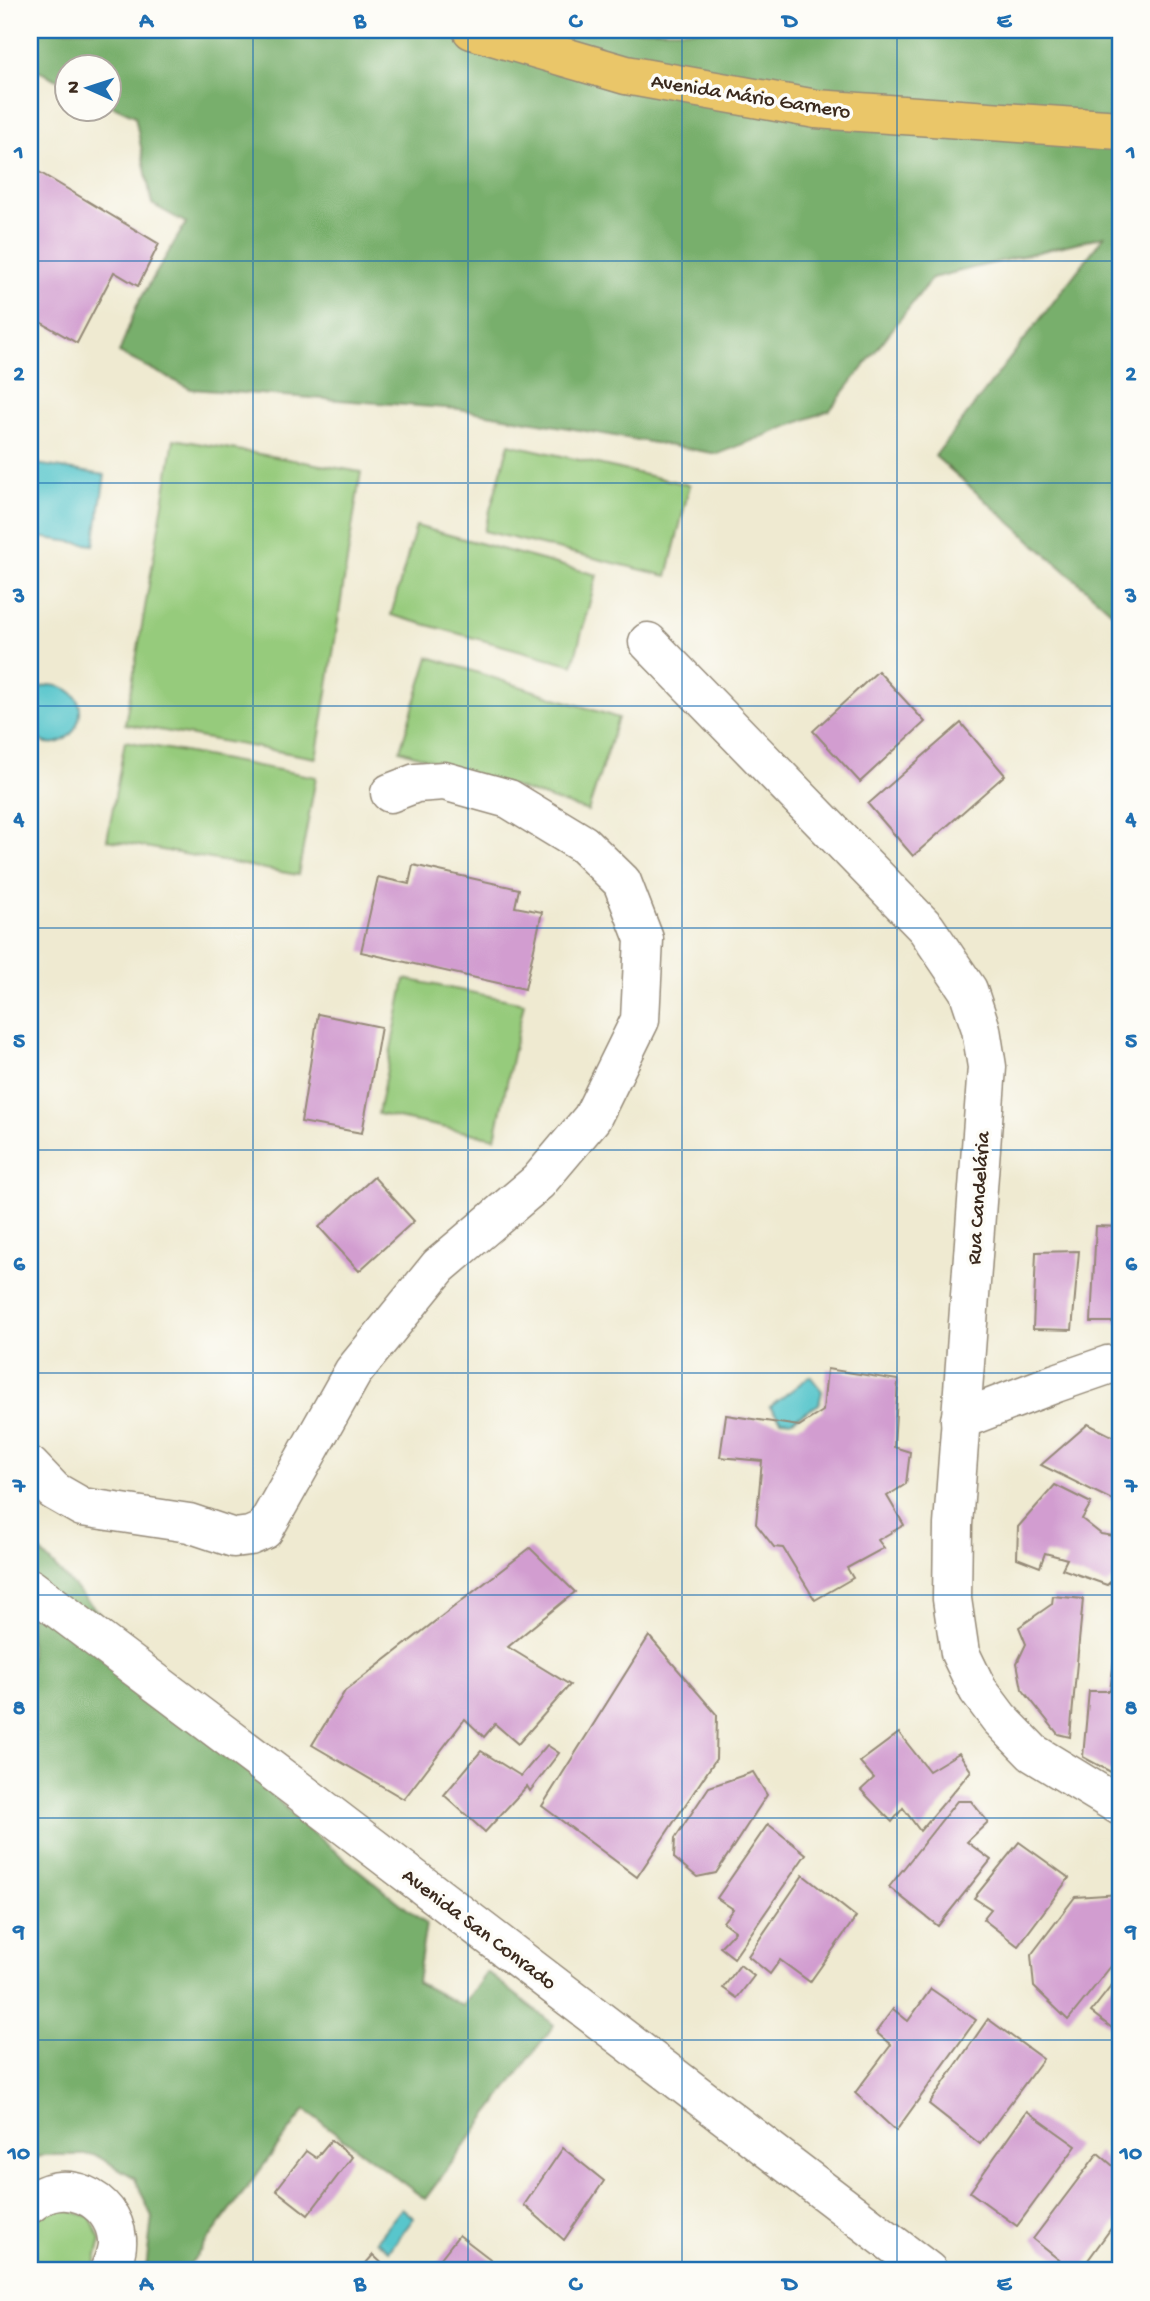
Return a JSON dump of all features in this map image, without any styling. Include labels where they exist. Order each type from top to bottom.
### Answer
[{"type":"main road","name":"Avenida Mário Garnero","points":[[472,30],[626,75],[816,110],[1120,130]]},
{"type":"street","name":"Rua Candelária","points":[[648,642],[926,928],[968,990],[981,1029],[986,1067],[953,1525],[952,1599],[960,1653],[978,1690],[999,1718],[1033,1753],[1120,1806]]},
{"type":"street","points":[[30,1466],[54,1491],[82,1507],[189,1523],[234,1538],[250,1536],[264,1530],[362,1361],[439,1266],[538,1182],[592,1118],[640,1020],[644,939],[622,882],[583,844],[509,799],[444,780],[416,783],[390,793]]},
{"type":"street","points":[[960,1420],[1056,1383],[1108,1365],[1120,1364]]},
{"type":"street","name":"Avenida San Conrado","points":[[30,1588],[928,2271]]},
{"type":"street","points":[[30,2204],[47,2193],[63,2190],[79,2192],[94,2199],[106,2211],[114,2225],[117,2241],[115,2258],[109,2271]]},
{"type":"green space","points":[[30,30],[1120,30],[1120,619],[935,456],[1104,236],[932,278],[830,410],[718,454],[459,409],[191,389],[119,353],[137,305],[186,223],[152,204],[135,116],[122,110],[122,52],[52,52],[52,77],[30,67]]},
{"type":"green space","points":[[174,439],[361,472],[316,758],[125,724]]},
{"type":"green space","points":[[509,444],[690,485],[667,576],[484,531]]},
{"type":"green space","points":[[416,526],[597,575],[573,665],[391,615]]},
{"type":"green space","points":[[429,657],[618,718],[588,811],[400,750]]},
{"type":"green space","points":[[125,741],[316,777],[298,875],[107,840]]},
{"type":"green space","points":[[405,979],[524,1003],[495,1138],[378,1114]]},
{"type":"green space","points":[[30,1541],[300,1823],[426,1924],[417,1982],[462,2006],[487,1972],[554,2025],[425,2199],[305,2110],[185,2271],[150,2271],[146,2269],[152,2217],[135,2178],[95,2155],[43,2155],[30,2161]]},
{"type":"green space","points":[[57,2206],[90,2217],[101,2239],[95,2264],[88,2271],[37,2271],[30,2262],[30,2225],[36,2216]]},
{"type":"water","points":[[30,463],[105,475],[94,545],[30,536]]},
{"type":"water","points":[[49,685],[68,690],[77,700],[80,712],[77,725],[69,736],[57,743],[44,742],[30,732],[30,696],[39,688]]},
{"type":"water","points":[[810,1376],[822,1391],[819,1404],[791,1421],[781,1420],[770,1407]]},
{"type":"water","points":[[402,2208],[414,2218],[389,2251],[376,2241]]},
{"type":"building","points":[[39,172],[159,244],[138,286],[114,272],[77,343],[30,316],[30,187]]},
{"type":"building","points":[[878,671],[925,722],[860,782],[813,731]]},
{"type":"building","points":[[961,723],[1005,775],[913,856],[868,804]]},
{"type":"building","points":[[413,865],[519,889],[515,907],[542,912],[525,989],[361,952],[378,877],[409,884]]},
{"type":"building","points":[[318,1014],[381,1027],[362,1133],[301,1122]]},
{"type":"building","points":[[374,1177],[414,1221],[359,1271],[319,1227]]},
{"type":"building","points":[[1096,1226],[1120,1227],[1120,1322],[1091,1322]]},
{"type":"building","points":[[1079,1251],[1072,1330],[1033,1329],[1036,1252]]},
{"type":"building","points":[[827,1369],[898,1380],[894,1447],[910,1452],[906,1484],[887,1496],[904,1525],[878,1540],[884,1548],[847,1568],[853,1578],[815,1600],[783,1548],[774,1547],[756,1524],[762,1461],[720,1457],[726,1415],[799,1426],[823,1411]]},
{"type":"building","points":[[1088,1424],[1120,1440],[1120,1504],[1041,1465]]},
{"type":"building","points":[[1055,1485],[1091,1503],[1082,1519],[1101,1534],[1120,1537],[1120,1568],[1118,1575],[1107,1585],[1062,1569],[1067,1559],[1045,1553],[1040,1567],[1017,1558],[1018,1527]]},
{"type":"building","points":[[530,1548],[575,1592],[508,1647],[570,1685],[518,1744],[495,1724],[484,1737],[465,1719],[404,1799],[312,1745],[345,1691]]},
{"type":"building","points":[[1053,1596],[1083,1599],[1070,1737],[1058,1734],[1022,1689],[1017,1663],[1026,1644],[1019,1627],[1052,1604]]},
{"type":"building","points":[[1119,1624],[1120,1777],[1083,1757],[1089,1691],[1110,1691]]},
{"type":"building","points":[[649,1636],[717,1715],[716,1759],[637,1877],[542,1806]]},
{"type":"building","points":[[899,1733],[929,1771],[959,1753],[971,1771],[920,1831],[903,1808],[892,1822],[861,1790],[874,1778],[860,1762]]},
{"type":"building","points":[[547,1745],[559,1753],[530,1791],[527,1786],[485,1832],[444,1795],[481,1751],[521,1776]]},
{"type":"building","points":[[753,1772],[767,1795],[716,1873],[697,1877],[674,1858],[675,1838],[709,1787]]},
{"type":"building","points":[[957,1801],[971,1801],[988,1822],[967,1842],[991,1860],[938,1926],[889,1887]]},
{"type":"building","points":[[768,1824],[806,1854],[734,1958],[720,1947],[735,1931],[723,1922],[733,1909],[717,1898]]},
{"type":"building","points":[[1019,1842],[1069,1878],[1018,1946],[983,1919],[991,1909],[974,1898]]},
{"type":"building","points":[[803,1875],[856,1917],[810,1982],[780,1960],[770,1974],[748,1956]]},
{"type":"building","points":[[1120,1894],[1120,1955],[1068,2020],[1034,1987],[1031,1955],[1075,1897]]},
{"type":"building","points":[[740,1965],[754,1976],[737,1998],[723,1988]]},
{"type":"building","points":[[1120,1975],[1120,2034],[1091,2012]]},
{"type":"building","points":[[931,1989],[976,2020],[896,2131],[855,2093],[891,2045],[876,2032],[893,2009],[908,2021]]},
{"type":"building","points":[[988,2019],[1043,2059],[980,2144],[929,2104]]},
{"type":"building","points":[[1027,2111],[1076,2146],[1017,2226],[970,2192]]},
{"type":"building","points":[[331,2140],[352,2157],[308,2215],[276,2190],[306,2151],[316,2158]]},
{"type":"building","points":[[563,2148],[604,2181],[564,2240],[524,2205]]},
{"type":"building","points":[[1098,2153],[1120,2172],[1120,2216],[1080,2271],[1073,2271],[1033,2239]]},
{"type":"building","points":[[459,2235],[502,2268],[499,2271],[447,2271],[437,2263]]},
{"type":"building","points":[[373,2255],[390,2271],[359,2271]]}]
